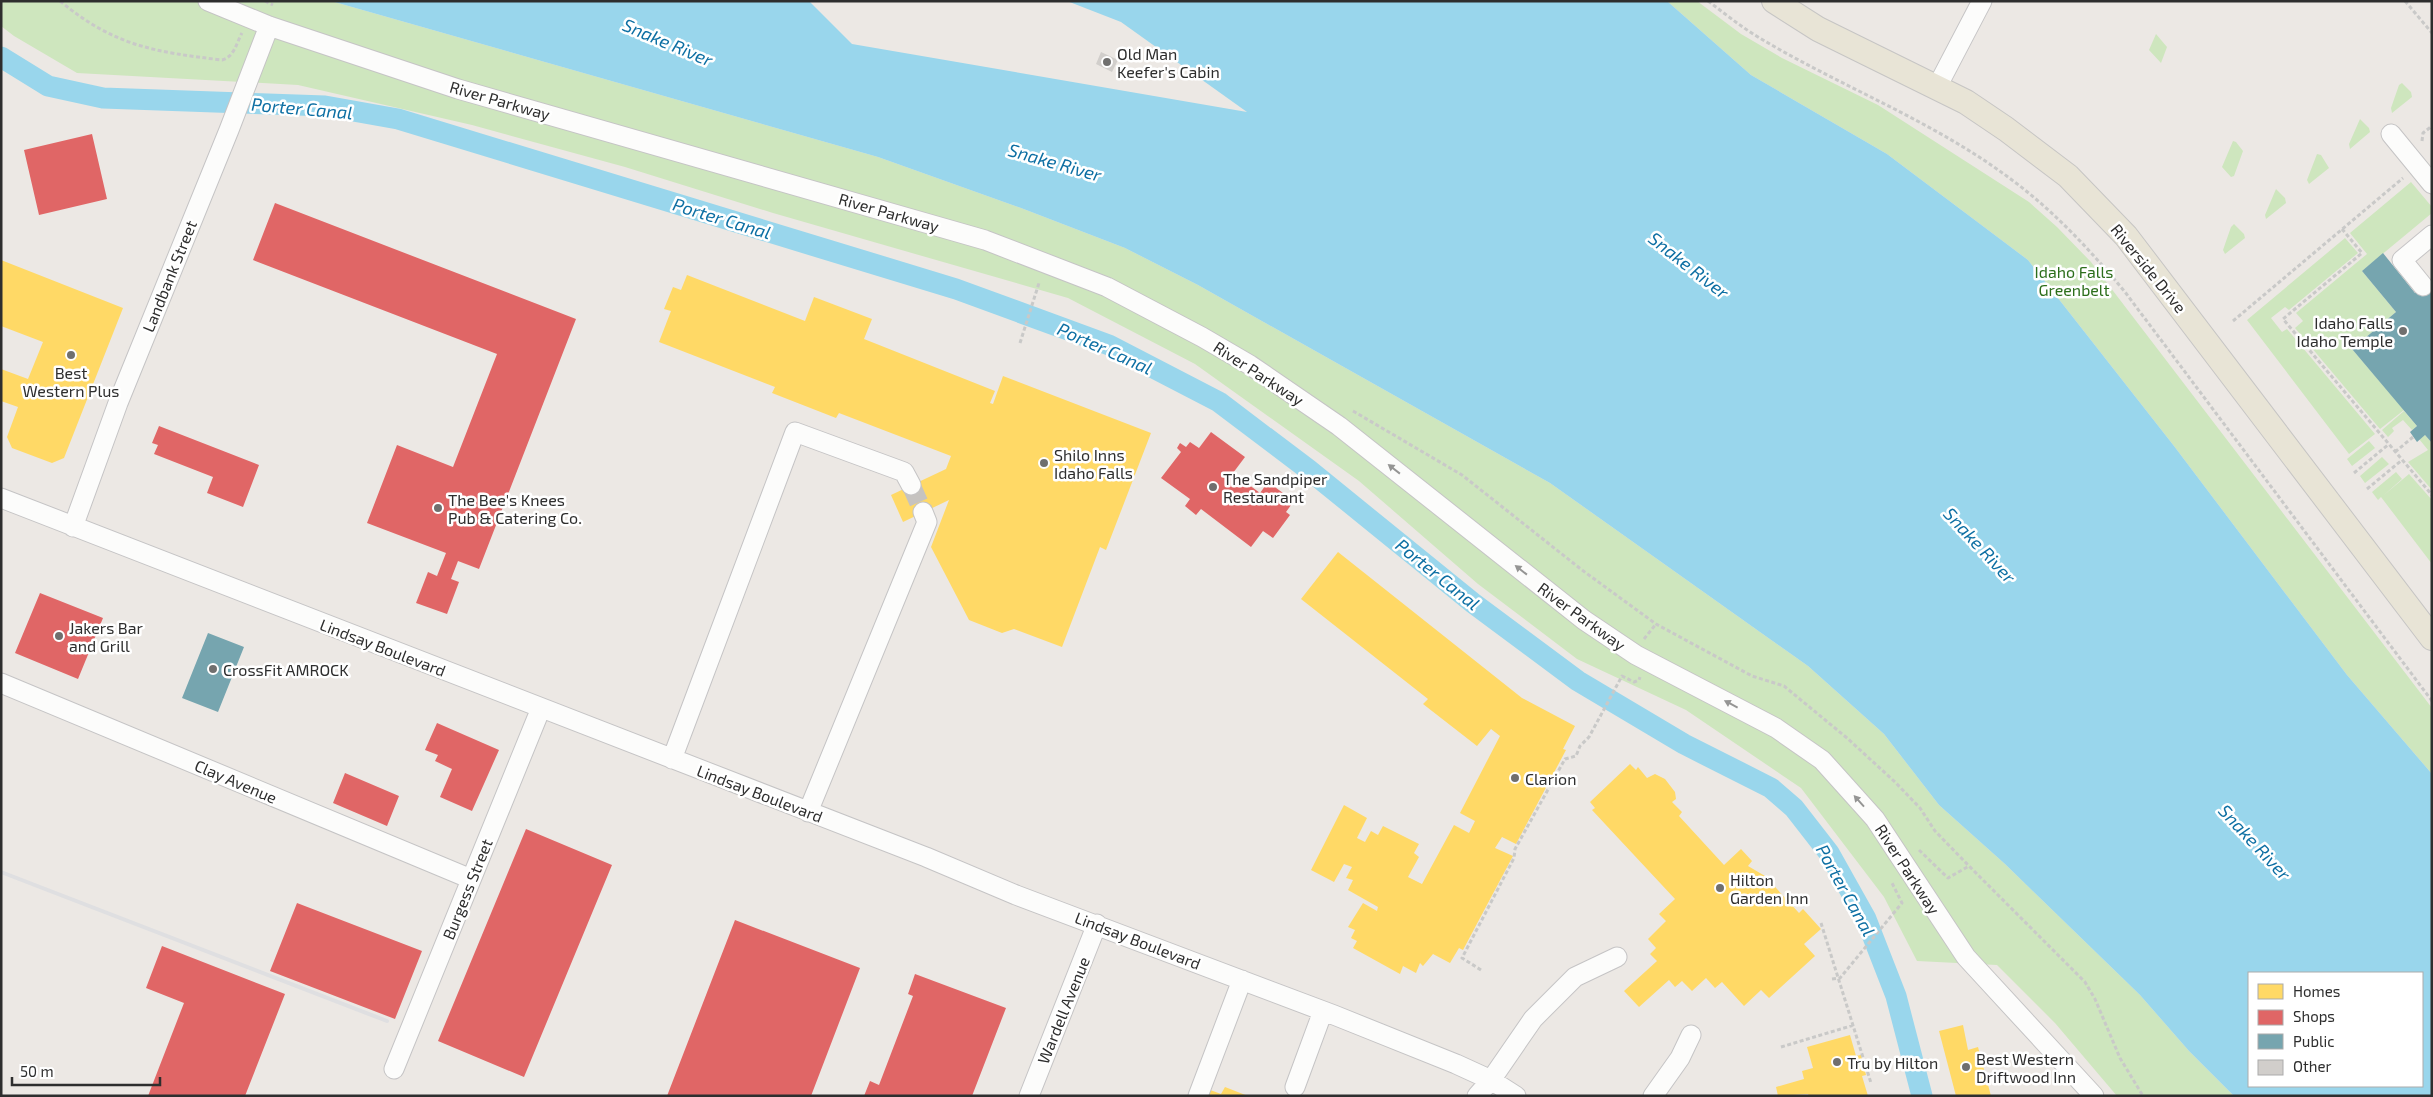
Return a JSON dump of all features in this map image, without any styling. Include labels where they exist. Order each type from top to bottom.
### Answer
[{"type":"main road","name":"Riverside Drive","points":[[1774,1],[1818,29],[1966,102],[2006,129],[2068,176],[2126,236],[2432,638]]},
{"type":"street","name":"River Parkway","points":[[208,1],[269,26],[458,89],[985,240],[1107,287],[1202,337],[1250,365],[1339,426],[1584,620],[1636,655],[1776,728],[1822,760],[1875,819],[1966,957],[2094,1096]]},
{"type":"street","points":[[1937,87],[1982,1]]},
{"type":"street","name":"Landbank Street","points":[[73,527],[118,403],[229,130],[269,26]]},
{"type":"street","points":[[2391,134],[2432,184]]},
{"type":"street","points":[[2423,286],[2402,260],[2432,235]]},
{"type":"street","points":[[672,759],[796,432],[904,472],[911,485]]},
{"type":"street","name":"Lindsay Boulevard","points":[[1,498],[808,812],[1016,895],[1097,924],[1323,1011],[1491,1080],[1516,1096]]},
{"type":"street","points":[[808,812],[927,522],[923,512]]},
{"type":"street","name":"Clay Avenue","points":[[1,683],[471,879]]},
{"type":"street","name":"Burgess Street","points":[[394,1069],[541,708]]},
{"type":"street","name":"Wardell Avenue","points":[[1029,1096],[1097,924]]},
{"type":"street","points":[[1477,1096],[1491,1080],[1533,1019],[1575,977],[1617,958]]},
{"type":"street","points":[[1198,1096],[1242,980]]},
{"type":"street","points":[[1295,1087],[1323,1011]]},
{"type":"street","points":[[1653,1096],[1680,1058],[1691,1035]]},
{"type":"path","points":[[60,1],[94,27],[143,49],[222,60],[228,59],[233,54],[238,42]]},
{"type":"path","points":[[265,1],[280,8]]},
{"type":"path","points":[[1708,1],[1757,36],[1946,136],[2012,179],[2051,212],[2095,255],[2125,292],[2432,701]]},
{"type":"path","points":[[2405,1],[2432,33]]},
{"type":"path","points":[[2427,148],[2421,138],[2423,133],[2432,126]]},
{"type":"path","points":[[2233,321],[2418,166]]},
{"type":"path","points":[[2342,229],[2362,253],[2284,320],[2432,495]]},
{"type":"path","points":[[1020,343],[1039,283]]},
{"type":"path","points":[[1345,406],[1462,475],[1582,570],[1656,624],[1752,676],[1784,686],[1847,738],[1895,782],[1920,808],[1935,831],[1968,866],[2085,982],[2095,999],[2120,1058],[2143,1096]]},
{"type":"path","points":[[2395,452],[2413,437]]},
{"type":"path","points":[[2354,473],[2389,444]]},
{"type":"path","points":[[2367,489],[2402,460]]},
{"type":"path","points":[[1641,644],[1656,624]]},
{"type":"path","points":[[1481,970],[1462,958],[1514,858],[1515,849],[1565,759],[1576,756],[1580,746],[1589,737],[1622,676]]},
{"type":"path","points":[[1915,850],[1925,854],[1948,878],[1968,866]]},
{"type":"path","points":[[1832,978],[1840,978],[1902,903],[1891,880]]},
{"type":"path","points":[[1821,923],[1872,1083]]},
{"type":"path","points":[[1781,1047],[1854,1026]]},
{"type":"green space","points":[[1,1],[331,1],[878,157],[1021,208],[1125,248],[1198,285],[1550,483],[1808,666],[1884,734],[1939,805],[2005,864],[2140,995],[2189,1051],[2234,1096],[2117,1096],[2055,1023],[1997,965],[1917,961],[1884,897],[1801,788],[1686,710],[1577,659],[1478,584],[1359,481],[1195,364],[1068,298],[773,213],[625,167],[472,125],[298,85],[77,73],[14,36],[1,26]]},
{"type":"green space","name":"Idaho Falls Greenbelt","points":[[1667,1],[1697,1],[1741,34],[1782,58],[1878,105],[2029,202],[2057,227],[2091,262],[2432,708],[2432,774],[2347,675],[2174,446],[2028,260],[1887,154],[1751,75]]},
{"type":"green space","points":[[2156,34],[2167,47],[2161,63],[2149,50]]},
{"type":"green space","points":[[2402,83],[2411,92],[2412,97],[2392,113],[2391,108],[2399,85]]},
{"type":"green space","points":[[2360,119],[2369,128],[2370,132],[2350,149],[2349,144]]},
{"type":"green space","points":[[2233,141],[2243,151],[2234,176],[2231,177],[2222,167]]},
{"type":"green space","points":[[2317,154],[2321,155],[2329,168],[2309,184],[2307,180]]},
{"type":"green space","points":[[2411,182],[2432,207],[2432,213],[2362,271],[2396,312],[2352,349],[2404,410],[2380,429],[2295,328],[2303,321],[2296,313],[2367,254],[2350,233]]},
{"type":"green space","points":[[2276,189],[2285,198],[2286,203],[2266,219],[2265,215]]},
{"type":"green space","points":[[2234,224],[2244,234],[2245,238],[2225,254],[2223,250],[2231,227]]},
{"type":"green space","points":[[2345,238],[2358,253],[2289,310],[2285,307],[2271,318],[2282,332],[2287,329],[2375,434],[2349,454],[2247,320]]},
{"type":"green space","points":[[2404,411],[2417,426],[2412,430],[2403,420],[2392,428],[2394,431],[2388,437],[2382,430]]},
{"type":"green space","points":[[2425,435],[2432,443],[2432,490],[2408,462],[2428,450],[2419,439]]},
{"type":"green space","points":[[2369,441],[2375,448],[2352,466],[2347,459]]},
{"type":"green space","points":[[2382,457],[2389,464],[2365,483],[2360,476]]},
{"type":"green space","points":[[2396,472],[2402,479],[2384,495],[2409,474],[2432,500],[2432,564],[2381,497],[2378,500],[2372,492]]},
{"type":"water","name":"Snake River","points":[[331,1],[809,1],[852,44],[1247,112],[1121,22],[1067,1],[1667,1],[1751,75],[1887,154],[2028,260],[2174,446],[2347,675],[2432,774],[2432,1096],[2234,1096],[2189,1051],[2140,995],[2005,864],[1939,805],[1884,734],[1808,666],[1550,483],[1198,285],[1125,248],[1021,208],[878,157]]},
{"type":"building: Homes","name":"Best Western Plus","points":[[1,260],[123,308],[64,458],[52,463],[12,448],[7,437],[18,407],[1,401],[1,369],[28,379],[43,342],[1,326]]},
{"type":"building: Homes","name":"Shilo Inns Idaho Falls","points":[[687,275],[805,321],[814,297],[872,319],[864,339],[995,391],[990,403],[993,404],[1003,376],[1151,433],[1106,550],[1100,547],[1062,647],[1014,629],[1002,633],[969,620],[931,547],[949,500],[903,522],[891,495],[946,469],[951,456],[839,413],[836,418],[772,393],[775,387],[659,342],[671,311],[664,309],[673,287],[681,290]]},
{"type":"building: Homes","name":"Clarion","points":[[1338,552],[1522,698],[1575,726],[1563,749],[1566,750],[1516,844],[1502,837],[1495,848],[1513,856],[1463,950],[1459,948],[1450,963],[1433,954],[1423,966],[1420,963],[1416,973],[1403,966],[1400,974],[1353,948],[1357,941],[1351,938],[1355,930],[1348,927],[1363,903],[1377,911],[1378,907],[1348,890],[1353,880],[1346,878],[1352,867],[1344,864],[1334,882],[1311,870],[1344,805],[1367,818],[1357,838],[1365,842],[1371,831],[1378,835],[1383,826],[1419,844],[1414,853],[1419,857],[1408,877],[1422,884],[1454,825],[1469,833],[1475,821],[1460,813],[1500,736],[1491,729],[1477,746],[1423,704],[1428,699],[1301,599]]},
{"type":"building: Homes","name":"Hilton Garden Inn","points":[[1630,764],[1636,770],[1638,767],[1647,778],[1655,774],[1665,779],[1675,792],[1676,799],[1672,802],[1682,812],[1679,816],[1724,865],[1741,849],[1752,861],[1748,866],[1765,876],[1799,913],[1803,909],[1821,929],[1804,944],[1815,956],[1769,998],[1761,990],[1744,1006],[1722,982],[1715,988],[1706,978],[1692,991],[1682,981],[1675,987],[1669,980],[1639,1007],[1624,991],[1657,961],[1650,954],[1656,948],[1648,939],[1666,921],[1659,914],[1675,899],[1592,810],[1595,808],[1590,802]]},
{"type":"building: Homes","name":"Best Western Driftwood Inn","points":[[1963,1025],[1968,1050],[1978,1047],[1991,1096],[1956,1096],[1939,1031]]},
{"type":"building: Homes","name":"Tru by Hilton","points":[[1850,1035],[1856,1056],[1861,1055],[1866,1075],[1862,1076],[1868,1096],[1809,1096],[1808,1094],[1778,1096],[1776,1087],[1804,1079],[1802,1071],[1813,1068],[1807,1047]]},
{"type":"building: Homes","points":[[1225,1087],[1248,1096],[1202,1096],[1205,1088],[1221,1094]]},
{"type":"building: Shops","points":[[92,134],[107,199],[39,215],[24,150]]},
{"type":"building: Shops","points":[[275,203],[576,319],[479,569],[458,561],[451,579],[459,582],[447,614],[416,603],[428,572],[437,576],[446,553],[367,523],[397,445],[453,467],[497,354],[253,260]]},
{"type":"building: Shops","points":[[159,426],[259,465],[243,507],[207,493],[213,477],[154,454],[158,445],[152,443]]},
{"type":"building: Shops","name":"The Sandpiper Restaurant","points":[[1211,432],[1245,457],[1233,473],[1260,493],[1268,482],[1294,501],[1286,512],[1290,515],[1273,538],[1263,531],[1251,547],[1201,509],[1196,515],[1185,506],[1190,499],[1161,478],[1181,452],[1177,448],[1180,443],[1186,447],[1190,442],[1199,448]]},
{"type":"building: Shops","name":"Jakers Bar and Grill","points":[[40,593],[103,618],[78,679],[15,653]]},
{"type":"building: Shops","points":[[437,723],[499,750],[472,811],[440,797],[452,769],[435,761],[438,755],[425,750]]},
{"type":"building: Shops","points":[[345,773],[399,796],[387,826],[333,803]]},
{"type":"building: Shops","points":[[526,829],[612,865],[524,1077],[438,1041]]},
{"type":"building: Shops","points":[[297,903],[422,951],[395,1019],[270,971]]},
{"type":"building: Shops","points":[[735,920],[860,968],[811,1096],[667,1096]]},
{"type":"building: Shops","points":[[162,946],[285,994],[245,1096],[148,1096],[184,1003],[146,988]]},
{"type":"building: Shops","points":[[915,974],[1006,1008],[972,1096],[864,1096],[870,1081],[879,1085],[913,996],[908,994]]},
{"type":"building: Public","name":"Idaho Falls Idaho Temple","points":[[2383,253],[2415,293],[2432,278],[2432,443],[2425,435],[2417,442],[2410,432],[2417,426],[2352,349],[2396,312],[2362,271]]},
{"type":"building: Public","points":[[208,633],[244,647],[218,712],[182,698]]},
{"type":"building: Other","name":"Old Man Keefer's Cabin","points":[[1101,52],[1118,60],[1112,72],[1096,64]]},
{"type":"waterway","name":"Porter Canal","points":[[1,57],[48,86],[103,98],[325,106],[398,119],[956,289],[1109,345],[1219,402],[1309,470],[1473,603],[1578,681],[1684,744],[1771,788],[1794,808],[1829,853],[1866,919],[1896,996],[1922,1096]]},
{"type":"tunnel","points":[[911,485],[923,512]]},
{"type":"railway","points":[[1,872],[387,1021]]},
{"type":"place","name":"Old Man Keefer's Cabin","points":[[1107,62]]},
{"type":"place","name":"Idaho Falls Idaho Temple","points":[[2403,331]]},
{"type":"place","name":"Best Western Plus","points":[[71,355]]},
{"type":"place","name":"Shilo Inns Idaho Falls","points":[[1044,463]]},
{"type":"place","name":"The Sandpiper Restaurant","points":[[1213,487]]},
{"type":"place","name":"The Bee's Knees Pub & Catering Co.","points":[[438,508]]},
{"type":"place","name":"Jakers Bar and Grill","points":[[59,636]]},
{"type":"place","name":"CrossFit AMROCK","points":[[213,669]]},
{"type":"place","name":"Clarion","points":[[1515,778]]},
{"type":"place","name":"Hilton Garden Inn","points":[[1720,888]]},
{"type":"place","name":"Tru by Hilton","points":[[1837,1062]]},
{"type":"place","name":"Best Western Driftwood Inn","points":[[1966,1067]]}]
